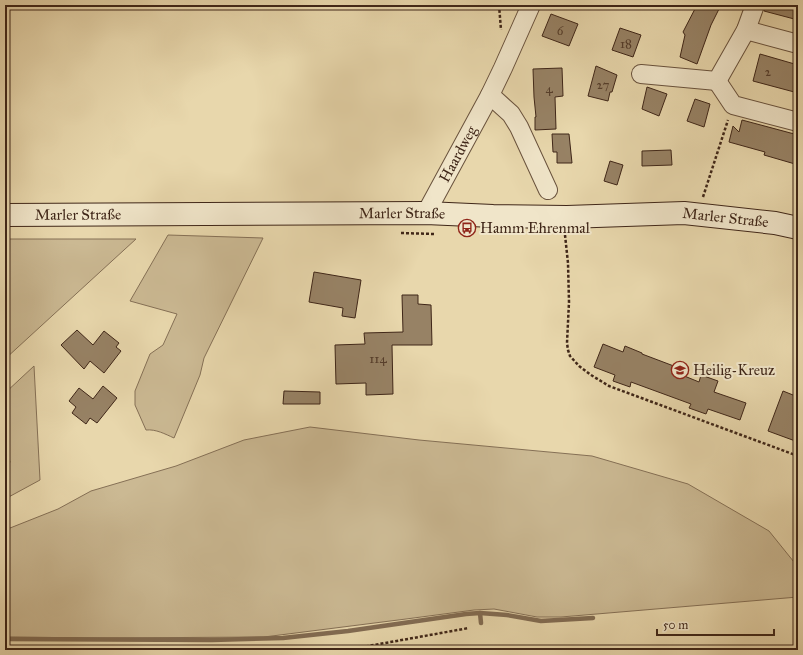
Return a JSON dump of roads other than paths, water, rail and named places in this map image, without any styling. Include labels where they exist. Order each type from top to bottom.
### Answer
[{"type":"main road","name":"Marler Straße","points":[[5,215],[426,213],[567,217],[684,213],[775,223],[798,228]]},
{"type":"street","name":"Haardweg","points":[[426,213],[490,95],[531,5]]},
{"type":"street","points":[[718,81],[746,30],[756,5]]},
{"type":"street","points":[[746,30],[798,44]]},
{"type":"street","points":[[641,74],[718,81]]},
{"type":"street","points":[[718,81],[733,105],[798,122]]},
{"type":"street","points":[[490,95],[511,114],[519,127],[548,190]]},
{"type":"waterway","points":[[480,613],[507,615],[541,621],[593,618]]},
{"type":"waterway","points":[[5,639],[212,640],[283,638],[348,631],[480,613],[481,623]]},
{"type":"place","name":"Hamm Ehrenmal","points":[[467,228]]},
{"type":"place","name":"Heilig-Kreuz","points":[[680,370]]}]
